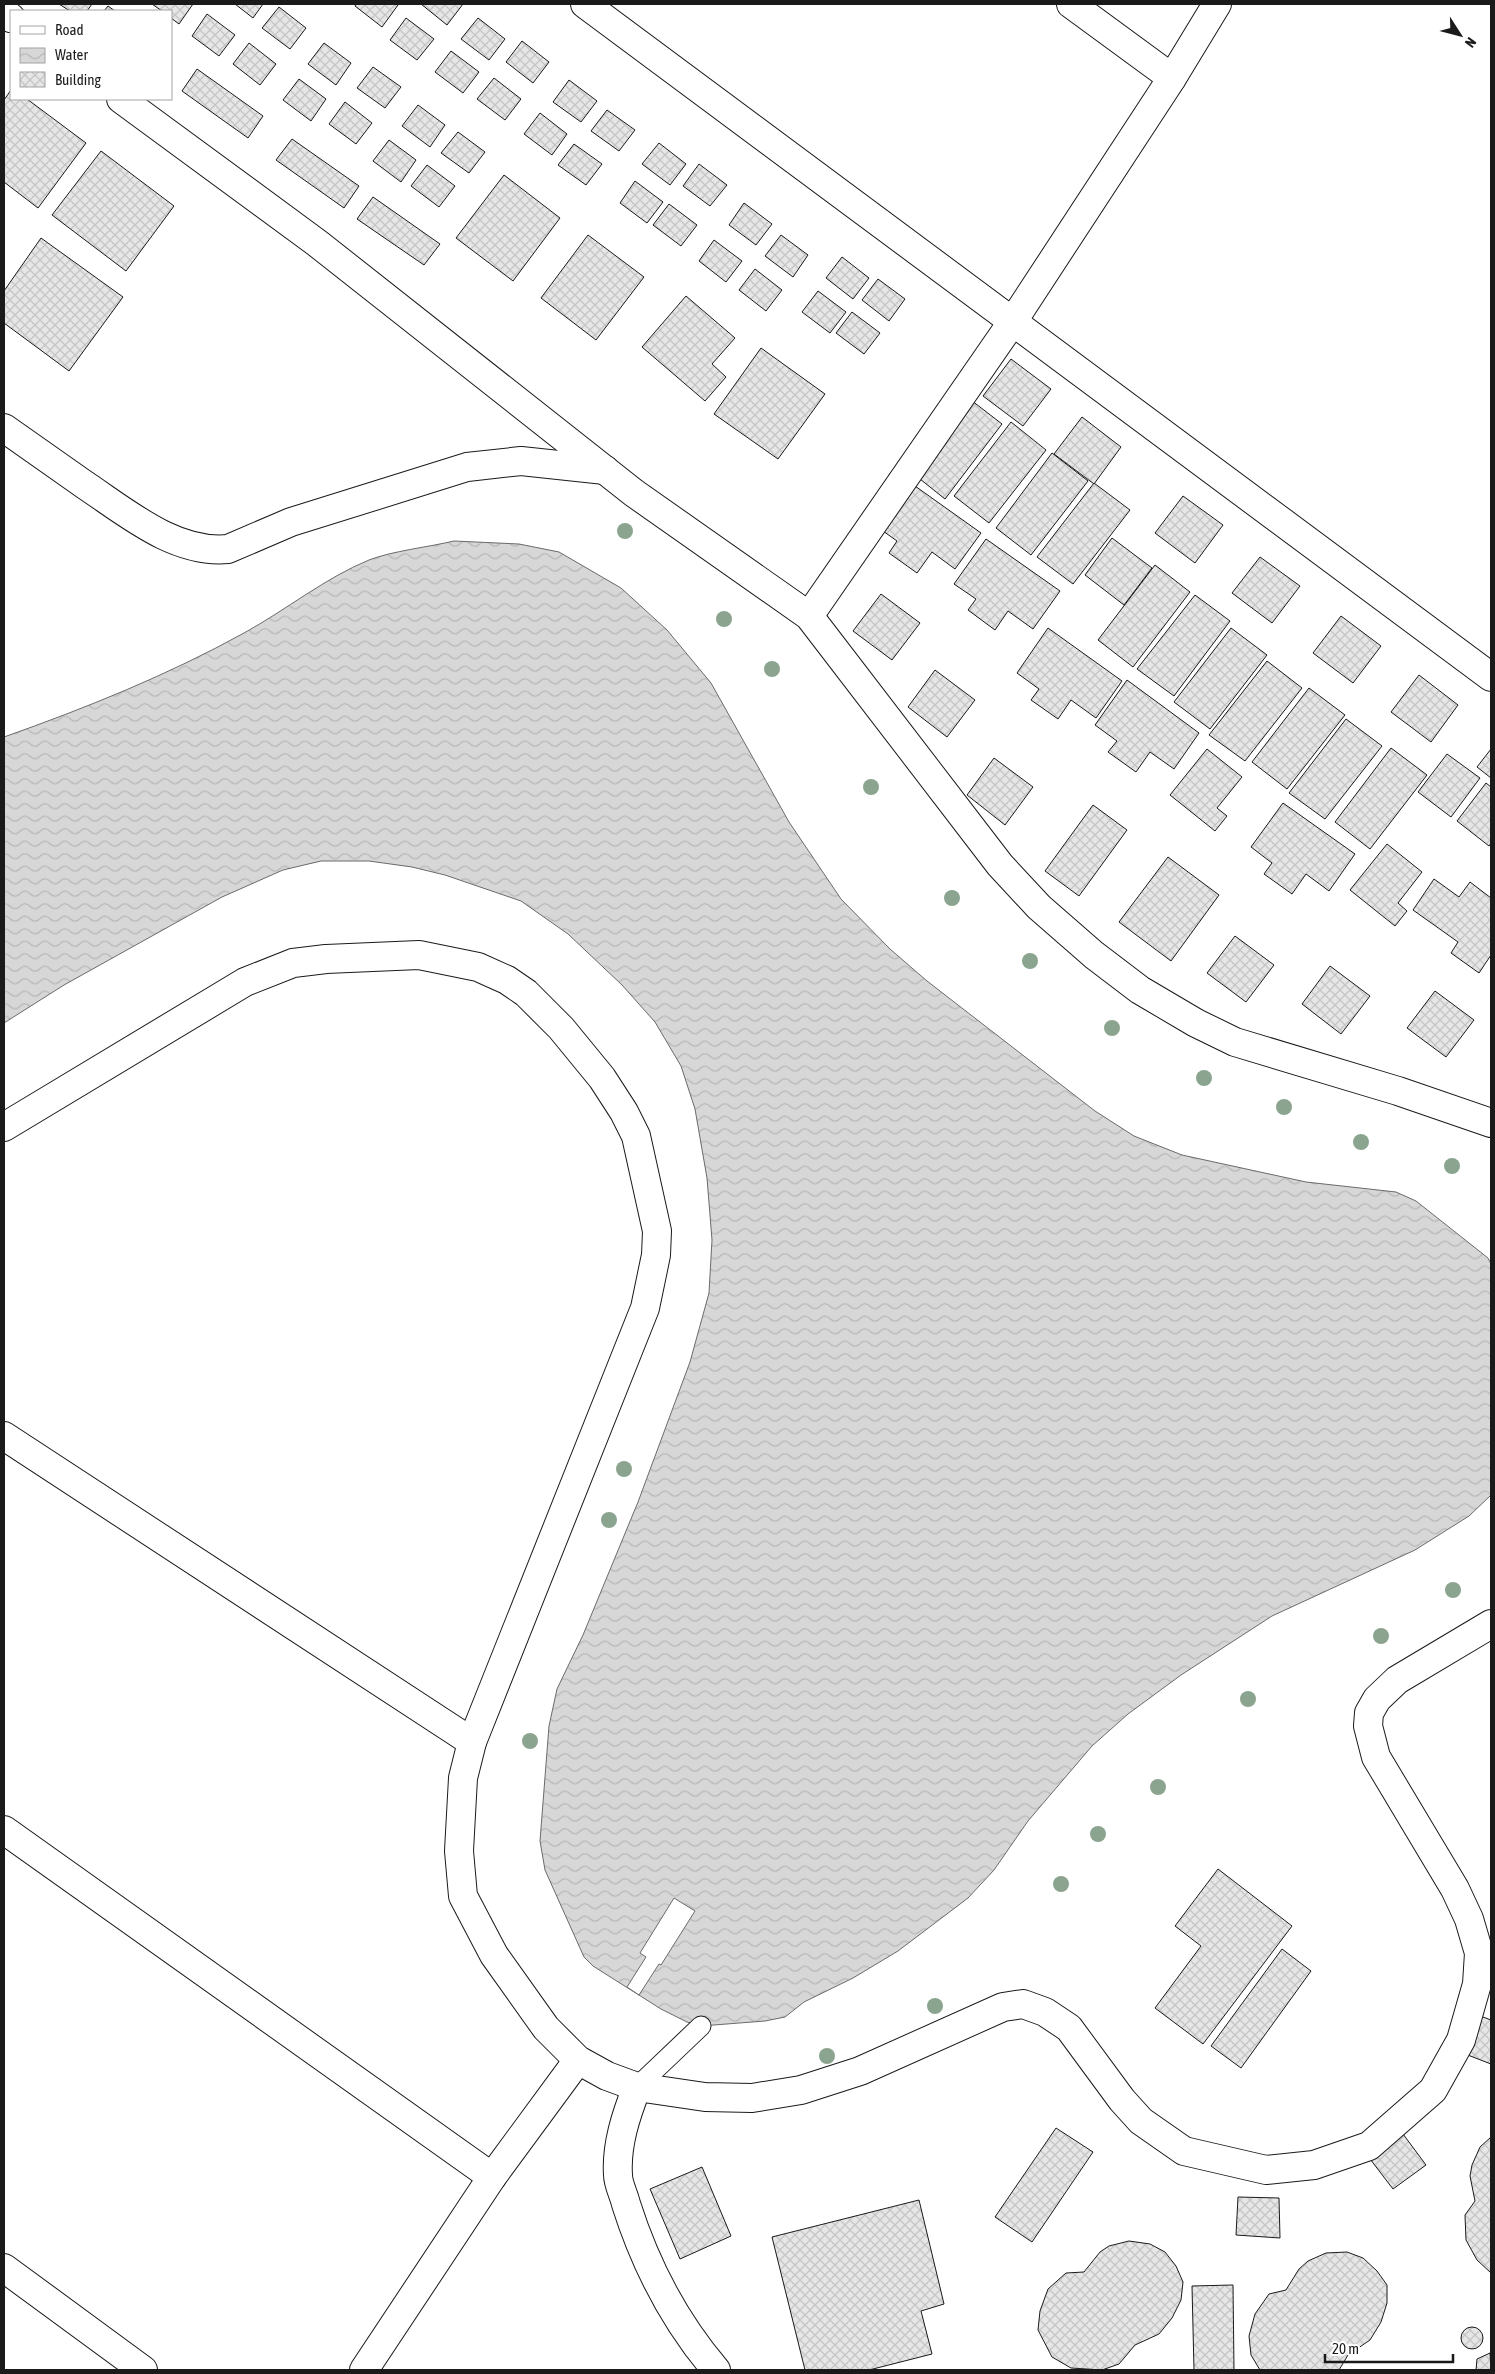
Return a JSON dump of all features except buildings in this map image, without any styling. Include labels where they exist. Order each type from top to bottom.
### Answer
[{"type":"street","points":[[585,4],[1491,677]]},
{"type":"street","points":[[1071,4],[1172,78]]},
{"type":"street","points":[[809,616],[1013,321],[1172,78],[1217,4]]},
{"type":"street","points":[[123,100],[317,243],[634,493],[809,616],[1000,865],[1039,907],[1094,955],[1132,984],[1196,1024],[1234,1042],[1398,1091],[1491,1124]]},
{"type":"street","points":[[4,428],[155,530],[185,543],[218,550],[234,546],[291,522],[467,467],[521,460],[605,470]]},
{"type":"street","points":[[4,1127],[245,982],[293,963],[326,959],[419,955],[478,967],[493,973],[507,980],[532,999],[561,1028],[602,1078],[624,1112],[636,1136],[657,1231],[656,1255],[645,1308],[472,1742],[463,1778],[460,1873],[463,1896],[494,1955],[518,1992],[546,2028],[578,2060],[607,2076],[637,2087],[705,2097],[743,2098],[801,2090],[860,2071],[1003,2007],[1023,2004],[1045,2012],[1070,2028],[1122,2100],[1141,2121],[1184,2151],[1266,2170],[1314,2165],[1369,2146],[1433,2090],[1461,2040],[1477,1984],[1478,1953],[1470,1919],[1455,1889],[1376,1757],[1368,1726],[1369,1712],[1376,1699],[1396,1680],[1491,1624]]},
{"type":"street","points":[[4,1436],[472,1742]]},
{"type":"street","points":[[4,1830],[492,2177]]},
{"type":"street","points":[[364,2370],[492,2177],[578,2060]]},
{"type":"street","points":[[637,2087],[622,2123],[618,2176],[633,2225],[669,2306],[701,2353],[716,2370]]},
{"type":"street","points":[[4,2268],[143,2370]]},
{"type":"lane","points":[[637,2087],[701,2026]]},
{"type":"water","points":[[454,541],[519,544],[559,552],[621,588],[667,630],[711,683],[789,822],[841,899],[890,949],[927,981],[1095,1111],[1134,1136],[1182,1155],[1306,1182],[1396,1192],[1416,1201],[1488,1258],[1491,1264],[1491,1495],[1469,1516],[1415,1550],[1272,1616],[1181,1675],[1128,1714],[1092,1746],[1028,1821],[994,1870],[968,1898],[898,1951],[853,1978],[804,2002],[785,2017],[765,2021],[701,2026],[687,2022],[661,2009],[593,1966],[584,1957],[545,1870],[540,1841],[549,1726],[557,1689],[583,1635],[638,1502],[690,1362],[709,1293],[712,1240],[707,1178],[695,1109],[681,1066],[655,1022],[622,985],[568,934],[521,901],[445,875],[412,867],[369,861],[321,861],[283,870],[222,897],[64,985],[4,1023],[4,737],[96,702],[186,663],[260,624],[321,585],[369,560]]},
{"type":"pier","points":[[674,1898],[695,1911],[661,1965],[659,1964],[639,1995],[627,1987],[646,1957],[640,1953]]}]
